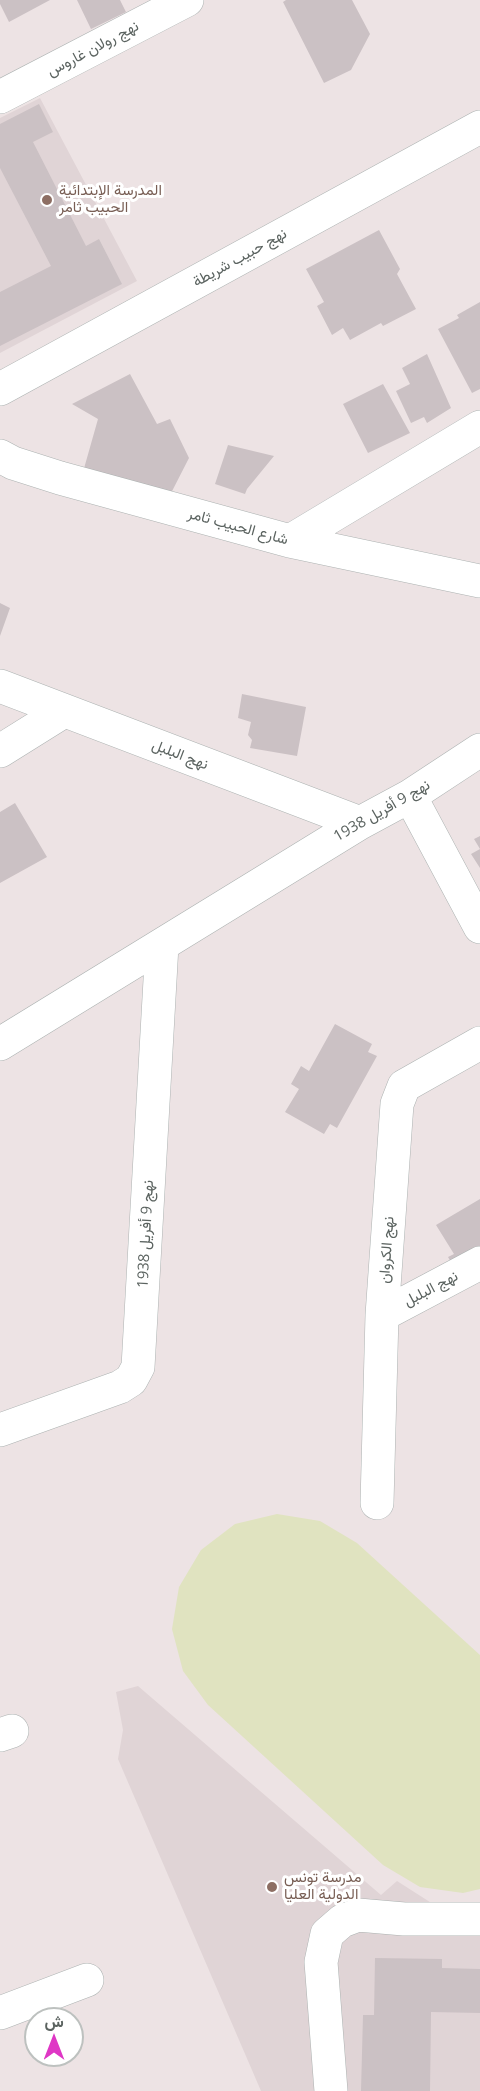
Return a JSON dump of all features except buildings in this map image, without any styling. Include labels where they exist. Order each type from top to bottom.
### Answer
[{"type":"street","name":"نهج رولان غاروس","points":[[0,97],[187,0]]},
{"type":"street","name":"نهج حبيب شريطة","points":[[0,389],[480,127]]},
{"type":"street","points":[[290,541],[480,427]]},
{"type":"street","name":"شارع الحبيب ثامر","points":[[0,456],[13,463],[60,478],[290,541],[480,581]]},
{"type":"street","name":"نهج البلبل","points":[[0,686],[360,823]]},
{"type":"street","points":[[0,751],[64,711]]},
{"type":"street","name":"نهج 9 أفريل 1938","points":[[0,1044],[360,823],[410,796],[480,750]]},
{"type":"street","points":[[410,796],[480,927]]},
{"type":"street","name":"نهج 9 أفريل 1938","points":[[0,1430],[120,1387],[131,1380],[138,1367],[162,945]]},
{"type":"street","name":"نهج الكروان","points":[[377,1503],[382,1315],[397,1104],[404,1086],[480,1042]]},
{"type":"street","name":"نهج البلبل","points":[[382,1315],[480,1263]]},
{"type":"street","points":[[331,2091],[321,1962],[327,1934],[342,1921],[358,1915],[404,1920],[480,1920]]},
{"type":"street","points":[[0,2013],[87,1980]]},
{"type":"shaded area","name":"المدرسة الإبتدائية الحبيب ثامر","points":[[40,98],[137,281],[0,353],[0,118]]},
{"type":"shaded area","name":"مدرسة تونس الدولية العليا","points":[[138,1686],[381,1895],[397,1881],[433,1904],[480,1907],[480,2091],[261,2091],[118,1759],[123,1730],[116,1692]]},
{"type":"green space","points":[[277,1514],[320,1521],[357,1543],[480,1655],[480,1889],[463,1893],[420,1887],[383,1865],[208,1705],[183,1671],[172,1629],[179,1587],[201,1550],[235,1524]]},
{"type":"place","name":"المدرسة الإبتدائية الحبيب ثامر","points":[[47,200]]},
{"type":"place","name":"مدرسة تونس الدولية العليا","points":[[272,1887]]}]
